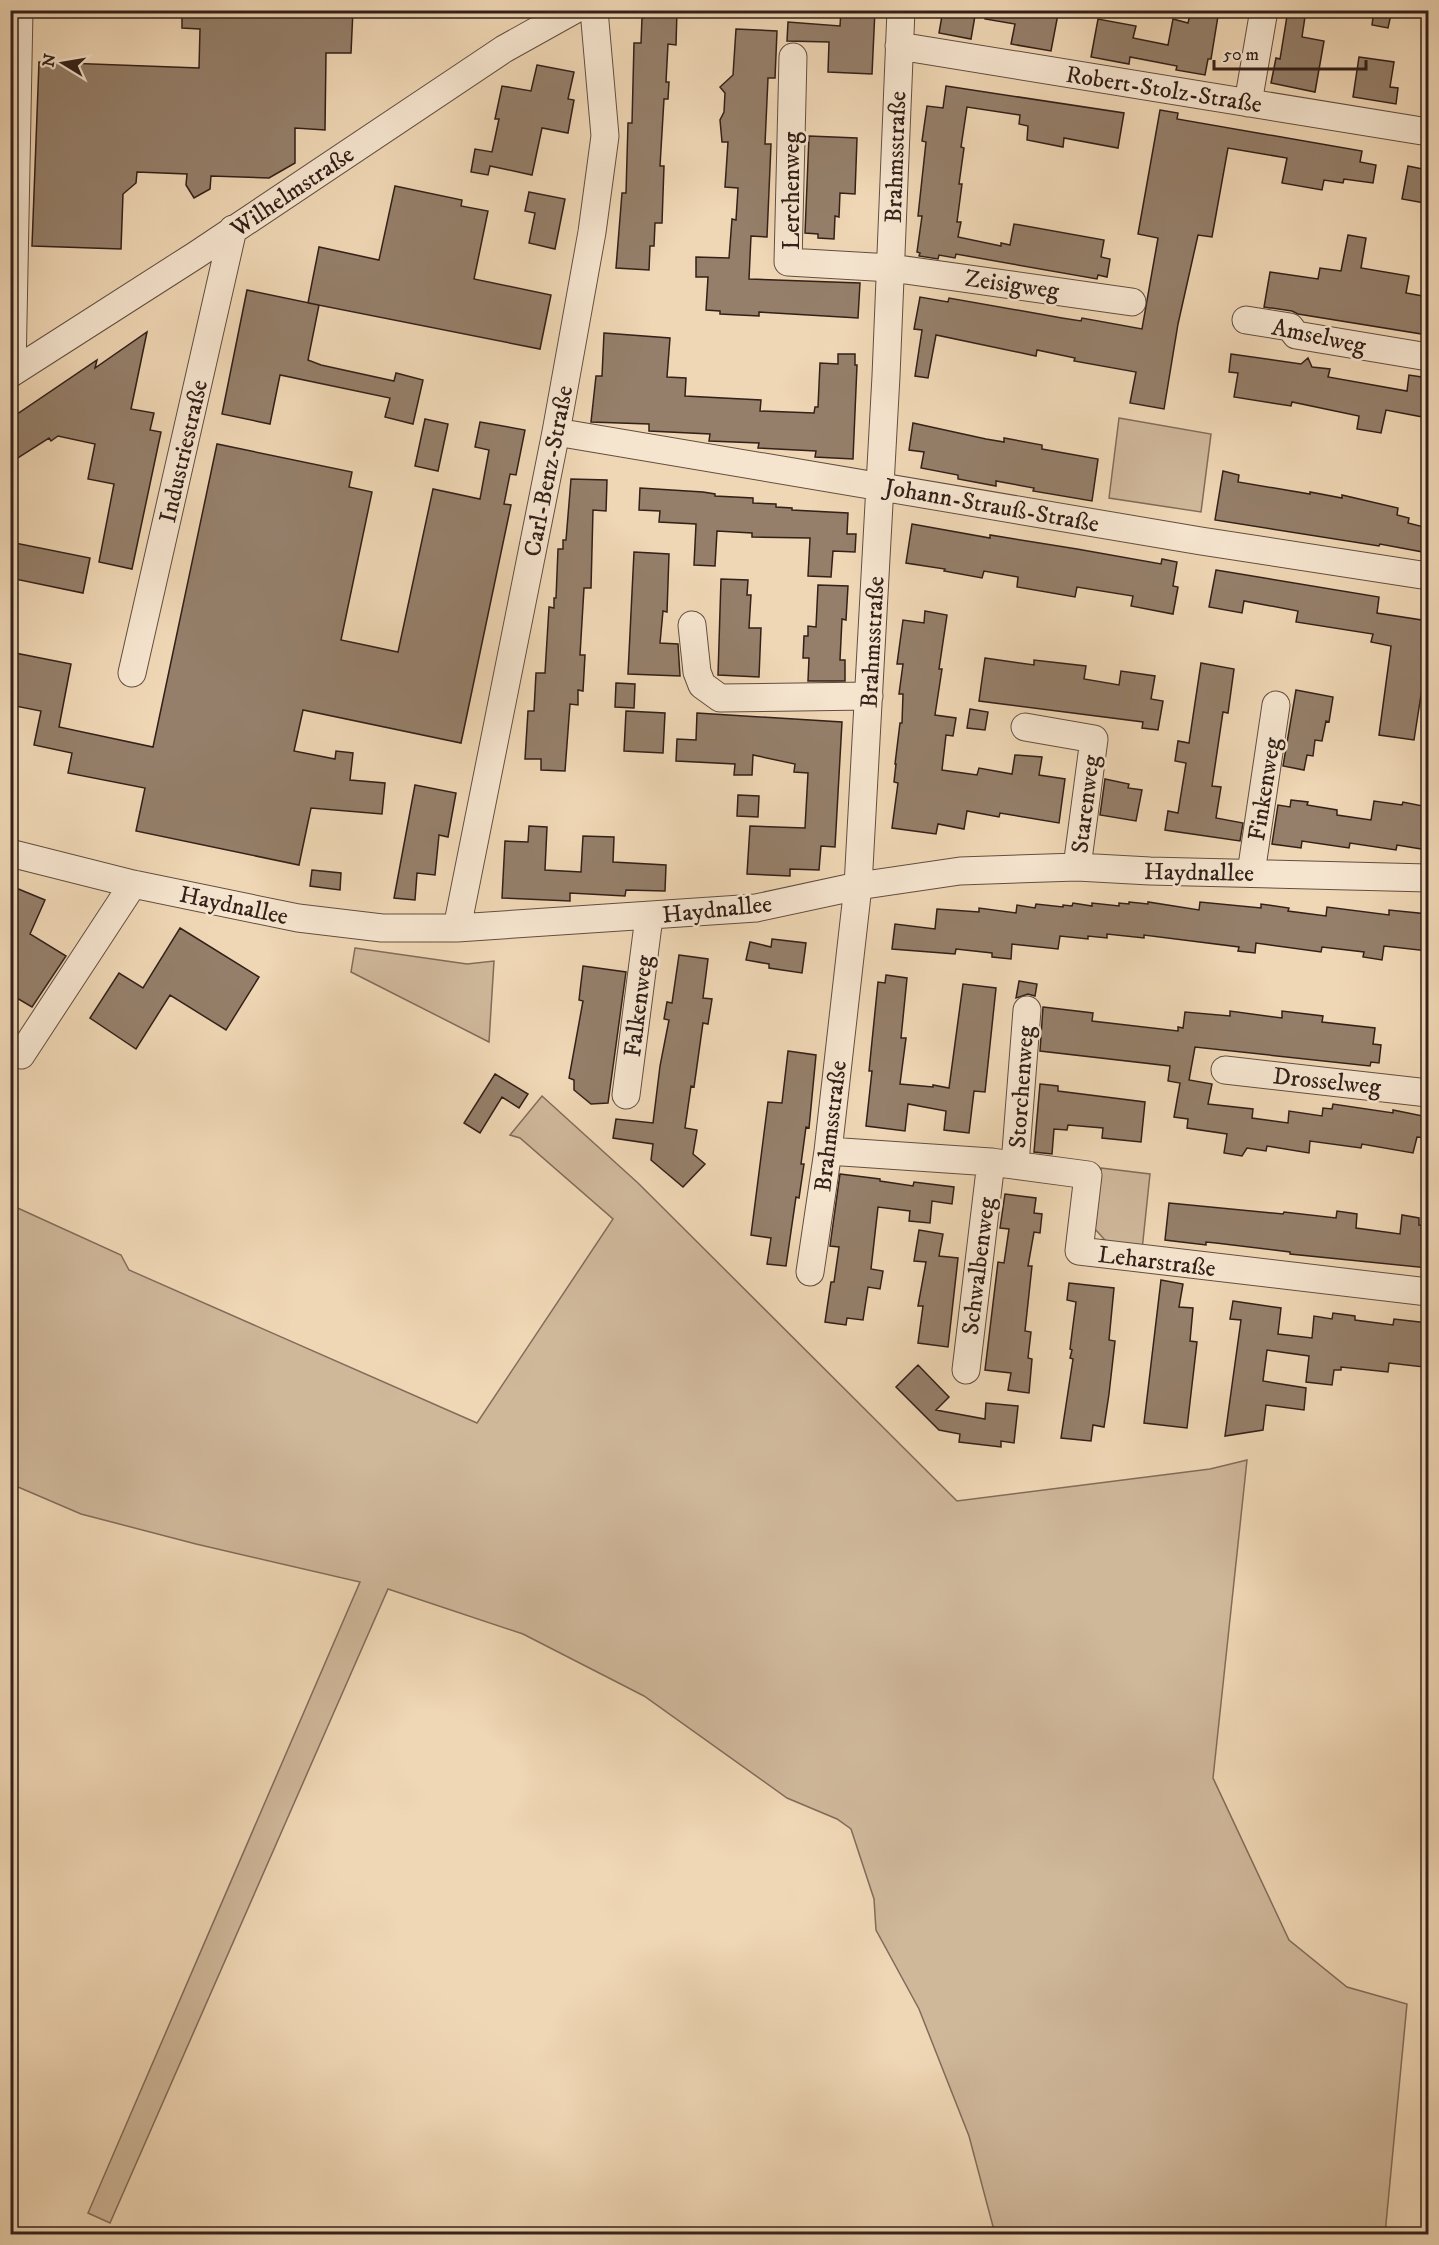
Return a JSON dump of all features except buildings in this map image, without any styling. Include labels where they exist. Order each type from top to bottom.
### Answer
[{"type":"street","points":[[11,373],[13,157],[19,10]]},
{"type":"street","name":"Wilhelmstraße","points":[[11,373],[504,49],[574,10]]},
{"type":"street","name":"Carl-Benz-Straße","points":[[458,927],[556,432],[592,232],[605,136],[594,10]]},
{"type":"street","name":"Brahmsstraße","points":[[810,1272],[828,1151],[858,886],[891,268],[901,10]]},
{"type":"street","points":[[1248,103],[1264,10]]},
{"type":"street","name":"Robert-Stolz-Straße","points":[[899,46],[1428,132]]},
{"type":"street","name":"Lerchenweg","points":[[792,57],[788,262],[891,268]]},
{"type":"street","name":"Industriestraße","points":[[132,673],[233,229]]},
{"type":"street","name":"Zeisigweg","points":[[891,268],[1132,302]]},
{"type":"street","name":"Amselweg","points":[[1245,320],[1290,327],[1296,335],[1428,357]]},
{"type":"street","name":"Johann-Strauß-Straße","points":[[556,432],[1201,541],[1428,576]]},
{"type":"street","points":[[692,625],[697,672],[702,685],[720,698],[869,696]]},
{"type":"street","name":"Finkenweg","points":[[1251,873],[1276,705]]},
{"type":"street","name":"Starenweg","points":[[1025,727],[1094,739],[1077,867]]},
{"type":"street","name":"Haydnallee","points":[[10,853],[133,884],[298,918],[381,928],[458,927],[756,908],[858,886],[960,871],[1077,867],[1428,878]]},
{"type":"street","points":[[10,1050],[21,1055],[133,884]]},
{"type":"street","name":"Falkenweg","points":[[626,1095],[649,916]]},
{"type":"street","name":"Storchenweg","points":[[1003,1163],[1027,1010]]},
{"type":"street","name":"Drosselweg","points":[[1225,1070],[1428,1093]]},
{"type":"street","name":"Leharstraße","points":[[828,1151],[1003,1163],[1088,1175],[1079,1251],[1428,1292]]},
{"type":"street","name":"Schwalbenweg","points":[[966,1370],[1003,1163]]},
{"type":"shaded area","points":[[1119,418],[1211,434],[1201,512],[1109,498]]},
{"type":"shaded area","points":[[355,948],[467,964],[494,961],[489,1042],[351,972]]},
{"type":"shaded area","points":[[542,1096],[638,1183],[957,1501],[1210,1469],[1247,1460],[1213,1778],[1289,1940],[1347,1987],[1407,2004],[1385,2234],[995,2234],[969,2136],[919,2009],[876,1930],[874,1899],[851,1829],[837,1819],[787,1798],[644,1696],[523,1634],[388,1589],[110,2223],[88,2213],[360,1582],[196,1544],[81,1514],[11,1484],[11,1205],[121,1255],[129,1270],[477,1423],[613,1219],[520,1138],[510,1135]]},
{"type":"shaded area","points":[[1101,1168],[1150,1174],[1142,1250],[1112,1248],[1095,1229]]}]
